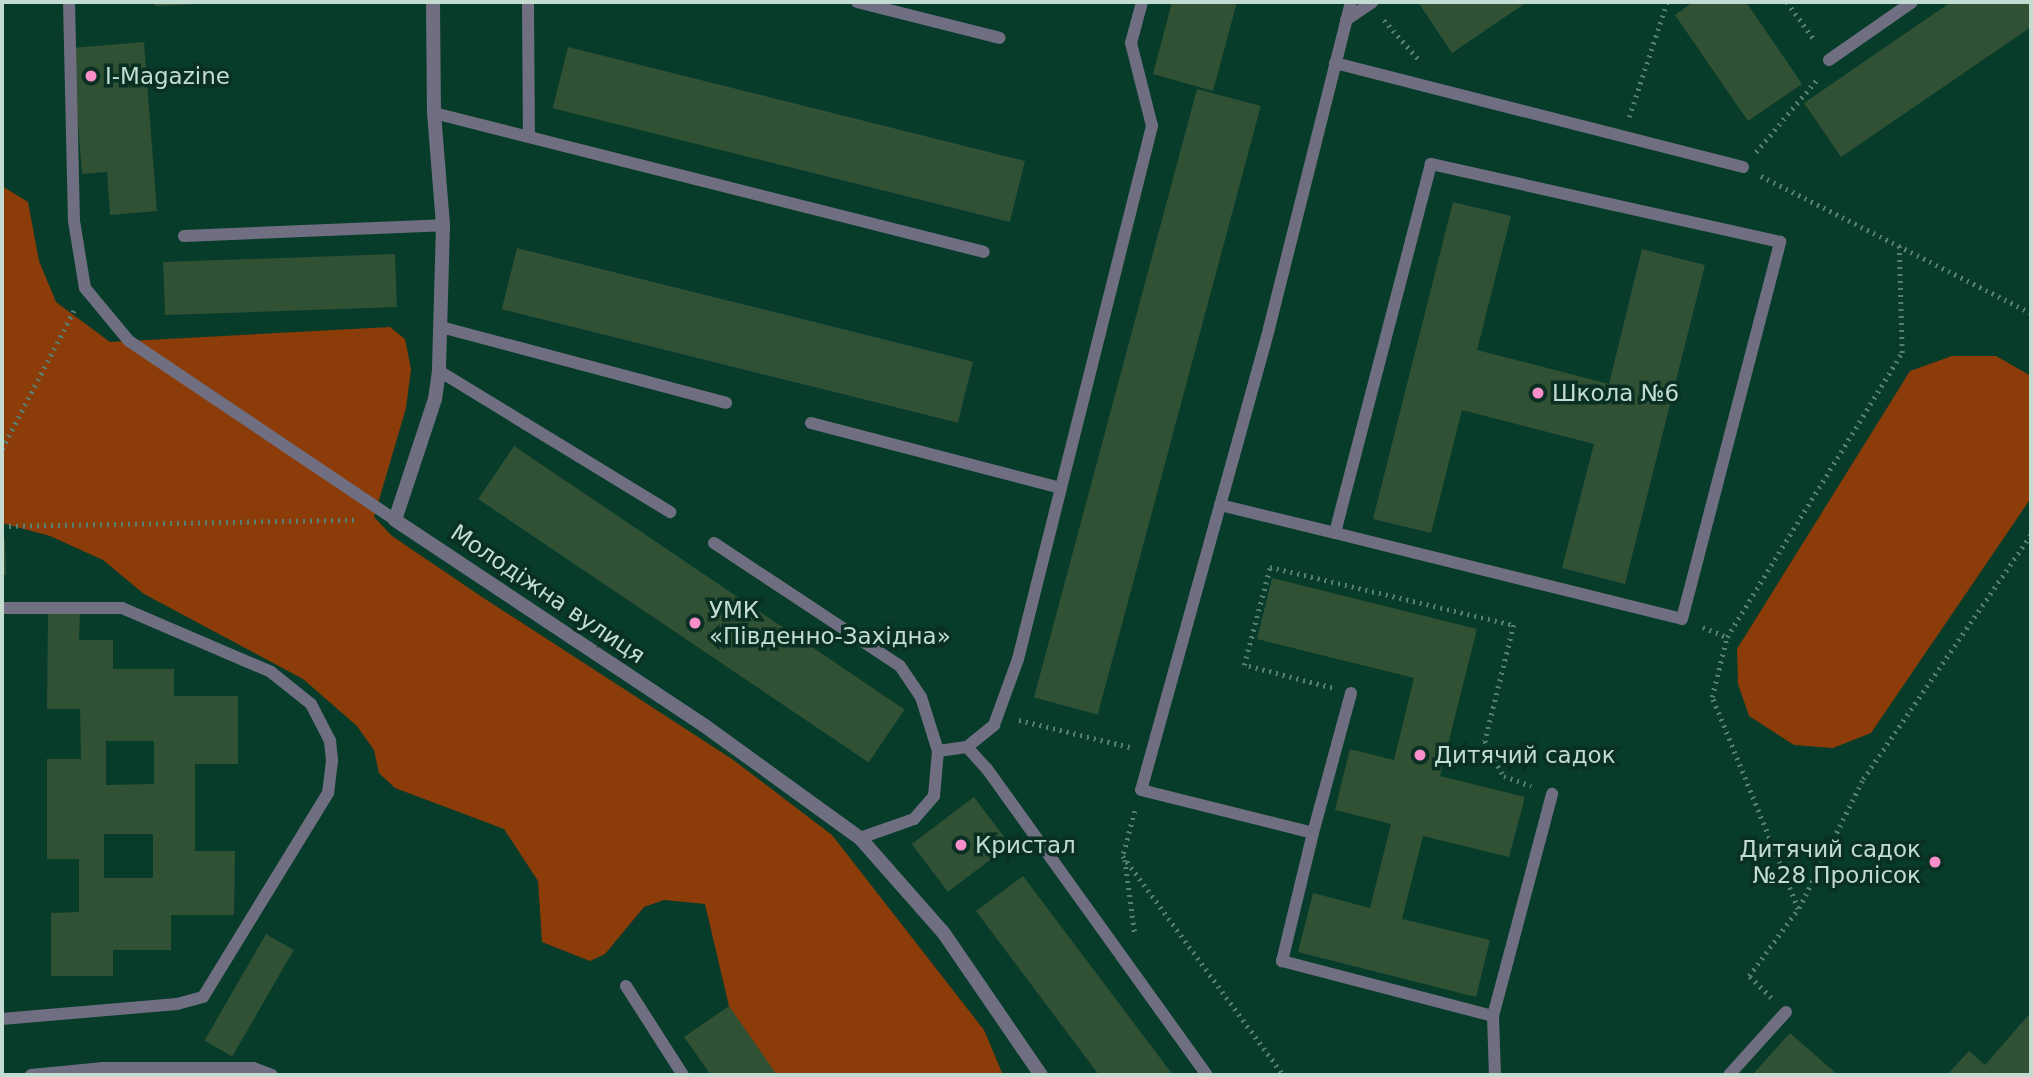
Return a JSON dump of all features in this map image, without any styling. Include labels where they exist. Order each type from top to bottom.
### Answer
[{"type":"street","points":[[395,520],[435,399],[439,371],[443,225],[434,113],[433,2]]},
{"type":"street","name":"Молодіжна вулиця","points":[[395,520],[705,726],[860,838],[943,932],[1041,1075]]},
{"type":"lane","points":[[69,2],[74,221],[85,288],[128,341],[395,520]]},
{"type":"lane","points":[[528,2],[529,135]]},
{"type":"lane","points":[[857,2],[1000,38]]},
{"type":"lane","points":[[938,751],[967,747],[994,725],[1018,659],[1152,126],[1131,43],[1142,2]]},
{"type":"lane","points":[[1313,833],[1141,790],[1220,505],[1351,2]]},
{"type":"lane","points":[[1829,60],[1912,2]]},
{"type":"lane","points":[[1346,20],[1371,3]]},
{"type":"lane","points":[[1335,63],[1743,167]]},
{"type":"lane","points":[[434,113],[984,252]]},
{"type":"lane","points":[[1220,505],[1682,619],[1780,242],[1431,164],[1335,533]]},
{"type":"lane","points":[[184,236],[443,225]]},
{"type":"lane","points":[[440,327],[726,403]]},
{"type":"lane","points":[[439,371],[670,512]]},
{"type":"lane","points":[[811,423],[1061,488]]},
{"type":"lane","points":[[714,543],[900,666],[922,697],[938,751],[934,796],[914,819],[860,838]]},
{"type":"lane","points":[[2,608],[122,608],[271,672],[311,704],[330,741],[332,761],[328,793],[203,997],[177,1004],[2,1019]]},
{"type":"lane","points":[[1351,693],[1282,961],[1493,1016]]},
{"type":"lane","points":[[967,747],[987,769],[1207,1075]]},
{"type":"lane","points":[[1495,1075],[1493,1016],[1552,794]]},
{"type":"lane","points":[[626,986],[683,1075]]},
{"type":"lane","points":[[1729,1075],[1786,1012]]},
{"type":"lane","points":[[32,1075],[117,1068],[253,1068],[272,1075]]},
{"type":"path","points":[[1623,136],[1667,2]]},
{"type":"path","points":[[1787,2],[1829,60],[1813,87],[1743,167],[2031,313]]},
{"type":"path","points":[[1371,3],[1428,70]]},
{"type":"path","points":[[1798,909],[1712,697],[1727,637],[1902,353],[1899,246]]},
{"type":"path","points":[[2,449],[85,288]]},
{"type":"path","points":[[2,526],[395,520]]},
{"type":"path","points":[[1786,1012],[1749,976],[1798,909],[1863,779],[2031,535]]},
{"type":"path","points":[[1351,693],[1244,665],[1270,567],[1514,625],[1485,741],[1504,776],[1552,794]]},
{"type":"path","points":[[998,715],[1150,752]]},
{"type":"path","points":[[1136,937],[1124,857],[1141,790]]},
{"type":"path","points":[[1124,857],[1283,1075]]},
{"type":"shaded area","points":[[2,186],[28,202],[39,261],[56,302],[110,342],[390,327],[405,339],[411,369],[406,408],[374,517],[392,536],[482,597],[732,759],[832,835],[984,1030],[1003,1075],[757,1075],[729,1006],[705,904],[664,900],[644,907],[605,954],[590,961],[542,942],[538,881],[504,829],[395,788],[379,773],[374,750],[357,726],[303,679],[144,594],[103,560],[50,536],[2,523]]},
{"type":"shaded area","points":[[1952,356],[1996,356],[2031,376],[2031,498],[1871,733],[1833,748],[1794,745],[1749,716],[1738,684],[1737,649],[1910,371]]},
{"type":"building","points":[[155,2],[198,2],[198,4],[155,6]]},
{"type":"building","points":[[1172,2],[1237,2],[1213,91],[1153,74]]},
{"type":"building","points":[[1418,2],[1527,2],[1452,53]]},
{"type":"building","points":[[1693,2],[1746,2],[1802,84],[1748,121],[1675,15]]},
{"type":"building","points":[[1951,2],[2031,2],[2031,27],[1841,157],[1804,103]]},
{"type":"building","points":[[144,42],[157,211],[110,215],[107,172],[82,174],[72,48]]},
{"type":"building","points":[[568,47],[1025,161],[1010,222],[553,108]]},
{"type":"building","points":[[1197,89],[1261,106],[1098,715],[1034,698]]},
{"type":"building","points":[[1453,202],[1511,216],[1477,350],[1609,384],[1642,249],[1705,265],[1625,584],[1562,568],[1594,444],[1462,410],[1431,533],[1373,519]]},
{"type":"building","points":[[517,248],[973,362],[958,423],[502,309]]},
{"type":"building","points":[[395,254],[397,307],[165,315],[163,262]]},
{"type":"building","points":[[514,446],[904,709],[869,762],[478,499]]},
{"type":"building","points":[[2,539],[5,539],[6,575],[2,575]]},
{"type":"building","points":[[1272,578],[1477,629],[1440,776],[1525,797],[1509,857],[1423,836],[1402,919],[1490,940],[1476,997],[1298,952],[1313,893],[1370,908],[1391,824],[1335,810],[1350,749],[1394,760],[1414,678],[1257,639]]},
{"type":"building","points":[[48,614],[80,614],[79,640],[113,640],[113,669],[174,669],[174,696],[238,696],[238,764],[195,764],[195,851],[235,851],[234,915],[171,915],[171,950],[113,950],[113,976],[51,976],[51,913],[79,912],[79,859],[47,859],[47,759],[81,759],[80,709],[47,709]],"holes":[[[106,741],[154,741],[154,784],[106,785]],[[104,834],[153,834],[153,878],[104,878]]]},
{"type":"building","points":[[974,797],[1010,845],[948,892],[912,844]]},
{"type":"building","points":[[1023,876],[1173,1075],[1099,1075],[976,911]]},
{"type":"building","points":[[266,934],[294,950],[232,1057],[205,1041]]},
{"type":"building","points":[[729,1006],[777,1075],[711,1075],[684,1037]]},
{"type":"building","points":[[2031,1012],[2031,1075],[1947,1075],[1969,1051],[1985,1065]]},
{"type":"building","points":[[1790,1033],[1838,1075],[1752,1075]]},
{"type":"place","name":"I-Magazine","points":[[91,76]]},
{"type":"place","name":"Школа №6","points":[[1538,393]]},
{"type":"place","name":"УМК «Південно-Західна»","points":[[695,623]]},
{"type":"place","name":"Дитячий садок","points":[[1420,755]]},
{"type":"place","name":"Кристал","points":[[961,845]]},
{"type":"place","name":"Дитячий садок №28 Пролісок","points":[[1935,862]]}]
